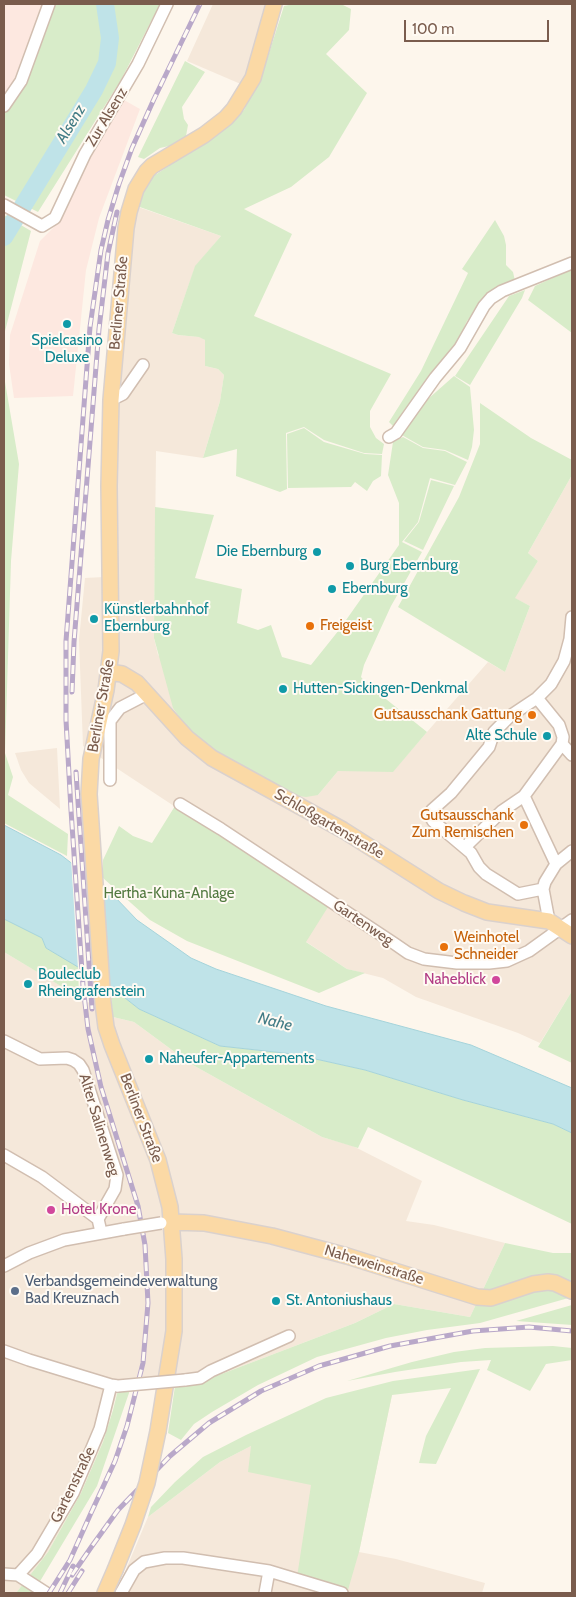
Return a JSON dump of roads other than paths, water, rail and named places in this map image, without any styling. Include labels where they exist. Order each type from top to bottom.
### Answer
[{"type":"main road","name":"Berliner Straße","points":[[105,1593],[133,1525],[147,1483],[158,1431],[174,1331],[174,1276],[166,1222],[167,1194],[158,1160],[106,1027],[91,822],[89,774],[109,672],[111,651],[109,450],[111,400],[126,228],[136,189],[146,171],[204,135],[226,118],[234,109],[253,78],[274,4]]},
{"type":"main road","name":"Schloßgartenstraße","points":[[109,672],[129,677],[147,694],[181,733],[212,758],[343,830],[439,891],[464,904],[487,912],[564,926]]},
{"type":"main road","name":"Naheweinstraße","points":[[166,1222],[204,1223],[272,1236],[347,1256],[477,1298],[491,1298],[533,1284],[548,1282],[555,1283],[572,1291]]},
{"type":"street","points":[[4,106],[21,81],[49,4]]},
{"type":"street","name":"Zur Alsenz","points":[[6,206],[42,226],[55,218],[85,154],[138,64],[168,4]]},
{"type":"street","points":[[390,437],[396,433],[435,378],[460,348],[484,306],[492,298],[502,291],[572,263]]},
{"type":"street","points":[[111,400],[123,394],[143,365]]},
{"type":"street","points":[[543,889],[523,894],[515,893],[483,872],[471,853],[433,821],[430,816],[432,810],[450,793],[489,747],[494,732],[510,716],[537,698],[551,684],[564,661],[571,639],[572,617]]},
{"type":"street","points":[[110,780],[110,722],[120,708],[147,694]]},
{"type":"street","points":[[465,847],[502,811],[524,796],[562,744],[563,737],[559,725],[537,698]]},
{"type":"street","points":[[562,744],[572,755]]},
{"type":"street","points":[[524,796],[556,864]]},
{"type":"street","name":"Gartenweg","points":[[180,804],[221,829],[408,953],[424,959],[457,963],[507,961],[529,951],[564,926]]},
{"type":"street","points":[[564,926],[543,889],[544,882],[556,864],[572,851]]},
{"type":"street","name":"Alter Salinenweg","points":[[4,1041],[40,1059],[67,1058],[73,1060],[83,1070],[117,1175],[115,1189],[98,1219]]},
{"type":"street","points":[[4,1155],[42,1177],[98,1219],[100,1232]]},
{"type":"street","points":[[4,1266],[50,1245],[100,1232],[166,1222]]},
{"type":"street","points":[[4,1351],[115,1385],[200,1378],[211,1371],[289,1336]]},
{"type":"street","name":"Gartenstraße","points":[[18,1575],[37,1554],[73,1493],[100,1428],[115,1385]]},
{"type":"street","points":[[121,1593],[134,1570],[144,1562],[165,1558],[183,1558],[269,1571],[342,1593]]},
{"type":"street","points":[[265,1593],[269,1571]]},
{"type":"street","points":[[4,1574],[18,1575],[46,1593]]},
{"type":"water","name":"Nahe","points":[[4,825],[61,855],[114,896],[137,920],[191,958],[216,969],[326,1006],[471,1045],[572,1088],[572,1133],[553,1124],[463,1100],[365,1070],[293,1054],[220,1046],[139,1009],[110,986],[46,948],[42,938],[4,919]]},
{"type":"waterway","name":"Alsenz","points":[[4,237],[94,90],[107,63],[110,38],[105,4]]},
{"type":"railway","points":[[49,1593],[70,1560],[115,1461],[127,1426],[143,1363],[148,1303],[145,1245],[138,1206],[101,1087],[88,1029],[83,986],[71,810],[66,720],[66,641],[90,327],[101,250],[119,184],[132,148],[154,99],[200,4]]},
{"type":"railway","points":[[72,692],[74,642],[99,329],[108,253],[117,212]]},
{"type":"railway","points":[[76,772],[92,1009]]},
{"type":"railway","points":[[72,1575],[118,1510],[170,1456],[209,1423],[261,1391],[319,1366],[390,1346],[473,1331],[529,1327],[572,1331]]},
{"type":"railway","points":[[60,1593],[73,1566]]},
{"type":"railway","points":[[68,1593],[82,1571]]},
{"type":"place","name":"Spielcasino Deluxe","points":[[67,324]]},
{"type":"place","name":"Die Ebernburg","points":[[317,552]]},
{"type":"place","name":"Burg Ebernburg","points":[[350,566]]},
{"type":"place","name":"Ebernburg","points":[[332,589]]},
{"type":"place","name":"Künstlerbahnhof Ebernburg","points":[[94,619]]},
{"type":"place","name":"Freigeist","points":[[310,626]]},
{"type":"place","name":"Hutten-Sickingen-Denkmal","points":[[283,689]]},
{"type":"place","name":"Gutsausschank Gattung","points":[[532,715]]},
{"type":"place","name":"Alte Schule","points":[[547,736]]},
{"type":"place","name":"Gutsausschank Zum Remischen","points":[[524,825]]},
{"type":"place","name":"Weinhotel Schneider","points":[[444,947]]},
{"type":"place","name":"Naheblick","points":[[496,980]]},
{"type":"place","name":"Bouleclub Rheingrafenstein","points":[[28,984]]},
{"type":"place","name":"Naheufer-Appartements","points":[[149,1059]]},
{"type":"place","name":"Hotel Krone","points":[[51,1210]]},
{"type":"place","name":"Verbandsgemeindeverwaltung Bad Kreuznach","points":[[15,1291]]},
{"type":"place","name":"St. Antoniushaus","points":[[276,1301]]},
{"type":"park label","name":"Hertha-Kuna-Anlage","points":[[169,894]]}]
